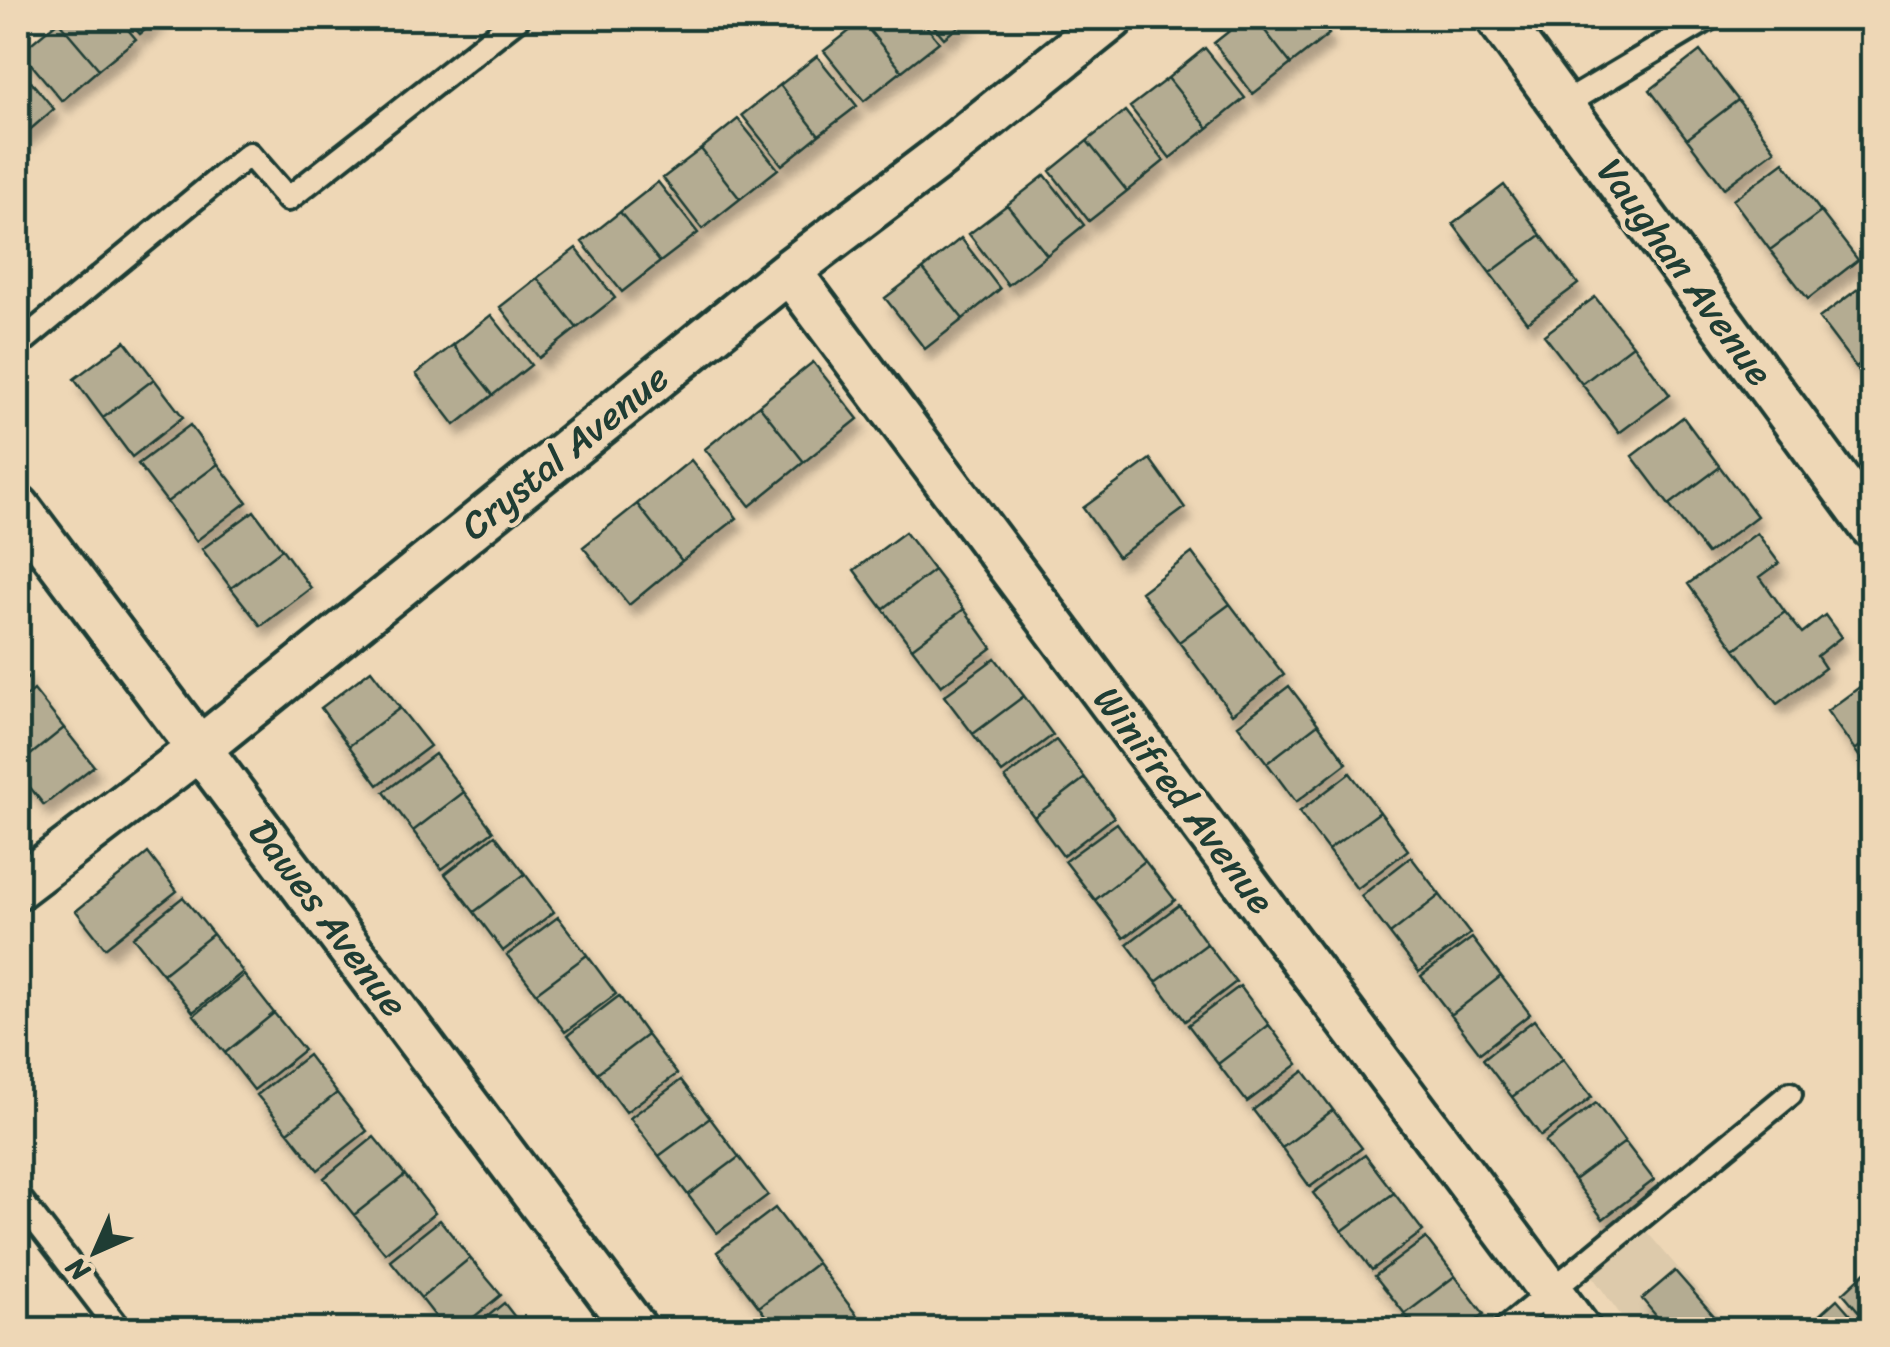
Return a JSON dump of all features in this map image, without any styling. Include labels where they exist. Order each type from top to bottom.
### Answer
[{"type":"street","name":"Crystal Avenue","points":[[18,887],[200,748],[789,271],[1112,18]]},
{"type":"street","name":"Vaughan Avenue","points":[[1498,18],[1872,527]]},
{"type":"street","name":"Winifred Avenue","points":[[789,271],[1579,1330]]},
{"type":"street","name":"Dawes Avenue","points":[[18,507],[636,1330]]},
{"type":"lane","points":[[18,344],[249,154],[288,198],[518,18]]},
{"type":"lane","points":[[1563,106],[1709,18]]},
{"type":"lane","points":[[1504,1330],[1790,1094]]},
{"type":"lane","points":[[18,1197],[120,1330]]},
{"type":"shaded area","points":[[1646,1231],[1731,1329],[1631,1329],[1592,1276]]},
{"type":"building","points":[[118,18],[136,39],[99,69],[58,21]]},
{"type":"building","points":[[125,18],[160,18],[140,34]]},
{"type":"building","points":[[920,18],[939,42],[902,71],[862,21]]},
{"type":"building","points":[[927,18],[970,18],[944,38]]},
{"type":"building","points":[[1246,18],[1255,18],[1291,64],[1253,94],[1214,43]]},
{"type":"building","points":[[1255,18],[1316,18],[1329,34],[1291,64]]},
{"type":"building","points":[[58,21],[99,69],[62,101],[21,52]]},
{"type":"building","points":[[862,21],[902,71],[864,101],[824,51]]},
{"type":"building","points":[[1205,48],[1245,98],[1208,128],[1168,78]]},
{"type":"building","points":[[1700,51],[1738,100],[1687,139],[1650,90]]},
{"type":"building","points":[[817,56],[857,106],[819,135],[780,85]]},
{"type":"building","points":[[18,66],[54,109],[18,140]]},
{"type":"building","points":[[1168,78],[1208,128],[1170,158],[1130,107]]},
{"type":"building","points":[[780,85],[819,135],[782,165],[742,115]]},
{"type":"building","points":[[1738,100],[1775,150],[1724,188],[1687,139]]},
{"type":"building","points":[[1125,111],[1164,161],[1127,191],[1087,141]]},
{"type":"building","points":[[738,119],[778,169],[740,199],[701,149]]},
{"type":"building","points":[[1087,141],[1127,191],[1089,221],[1050,171]]},
{"type":"building","points":[[701,149],[740,199],[702,229],[663,178]]},
{"type":"building","points":[[1784,162],[1821,212],[1770,250],[1733,200]]},
{"type":"building","points":[[1045,175],[1084,225],[1047,255],[1007,205]]},
{"type":"building","points":[[658,182],[698,233],[660,262],[620,212]]},
{"type":"building","points":[[1504,185],[1541,235],[1490,273],[1453,224]]},
{"type":"building","points":[[1007,205],[1047,255],[1008,285],[969,234]]},
{"type":"building","points":[[620,212],[660,262],[622,292],[582,242]]},
{"type":"building","points":[[1821,212],[1858,260],[1808,299],[1770,250]]},
{"type":"building","points":[[1541,235],[1578,284],[1527,322],[1490,273]]},
{"type":"building","points":[[961,238],[1000,289],[963,319],[923,269]]},
{"type":"building","points":[[576,248],[615,298],[577,328],[537,278]]},
{"type":"building","points":[[923,269],[963,319],[925,349],[885,298]]},
{"type":"building","points":[[537,278],[577,328],[539,358],[500,307]]},
{"type":"building","points":[[1870,280],[1872,355],[1856,367],[1819,318]]},
{"type":"building","points":[[1595,297],[1633,345],[1582,384],[1544,335]]},
{"type":"building","points":[[491,315],[531,365],[493,395],[453,345]]},
{"type":"building","points":[[125,341],[154,379],[103,418],[74,379]]},
{"type":"building","points":[[453,345],[493,395],[455,425],[416,374]]},
{"type":"building","points":[[1633,345],[1670,395],[1619,433],[1582,384]]},
{"type":"building","points":[[1872,355],[1872,389],[1856,367]]},
{"type":"building","points":[[813,362],[858,419],[804,462],[759,405]]},
{"type":"building","points":[[154,379],[183,417],[132,457],[103,418]]},
{"type":"building","points":[[759,405],[804,462],[750,506],[705,449]]},
{"type":"building","points":[[1683,417],[1720,467],[1669,505],[1632,456]]},
{"type":"building","points":[[190,425],[218,464],[167,502],[138,464]]},
{"type":"building","points":[[1150,459],[1185,508],[1118,557],[1083,508]]},
{"type":"building","points":[[691,460],[737,518],[682,561],[637,504]]},
{"type":"building","points":[[218,464],[247,502],[196,541],[167,502]]},
{"type":"building","points":[[1720,467],[1757,516],[1707,554],[1669,505]]},
{"type":"building","points":[[637,504],[682,561],[629,605],[583,547]]},
{"type":"building","points":[[254,511],[282,549],[231,588],[202,549]]},
{"type":"building","points":[[905,532],[934,570],[883,609],[854,570]]},
{"type":"building","points":[[1757,533],[1779,563],[1760,577],[1785,612],[1735,649],[1688,584]]},
{"type":"building","points":[[282,549],[311,588],[261,626],[231,588]]},
{"type":"building","points":[[1192,553],[1230,604],[1179,642],[1141,592]]},
{"type":"building","points":[[934,570],[964,609],[912,648],[883,609]]},
{"type":"building","points":[[1230,604],[1284,675],[1232,714],[1179,642]]},
{"type":"building","points":[[964,609],[992,648],[941,686],[912,648]]},
{"type":"building","points":[[1785,612],[1802,633],[1825,615],[1841,637],[1817,656],[1825,668],[1777,704],[1735,649]]},
{"type":"building","points":[[995,658],[1024,696],[973,734],[944,696]]},
{"type":"building","points":[[18,666],[28,678],[18,687]]},
{"type":"building","points":[[371,670],[400,708],[349,746],[321,708]]},
{"type":"building","points":[[1872,678],[1872,737],[1855,750],[1827,711]]},
{"type":"building","points":[[1289,686],[1318,724],[1267,763],[1238,725]]},
{"type":"building","points":[[34,690],[64,728],[18,765],[18,703]]},
{"type":"building","points":[[1024,696],[1053,735],[1002,773],[973,734]]},
{"type":"building","points":[[400,708],[430,746],[378,785],[349,746]]},
{"type":"building","points":[[1318,724],[1347,763],[1296,802],[1267,763]]},
{"type":"building","points":[[64,728],[94,766],[44,805],[18,772],[18,765]]},
{"type":"building","points":[[1872,737],[1872,775],[1855,750]]},
{"type":"building","points":[[1056,740],[1085,778],[1034,817],[1005,778]]},
{"type":"building","points":[[435,754],[464,792],[413,831],[384,792]]},
{"type":"building","points":[[1350,773],[1380,812],[1328,850],[1299,812]]},
{"type":"building","points":[[1085,778],[1114,817],[1063,856],[1034,817]]},
{"type":"building","points":[[464,792],[493,831],[442,869],[413,831]]},
{"type":"building","points":[[1380,812],[1408,850],[1357,889],[1328,850]]},
{"type":"building","points":[[1117,823],[1145,861],[1095,900],[1065,861]]},
{"type":"building","points":[[495,835],[525,874],[474,912],[445,874]]},
{"type":"building","points":[[148,853],[177,891],[105,948],[76,911]]},
{"type":"building","points":[[1411,857],[1440,895],[1390,934],[1361,896]]},
{"type":"building","points":[[1145,861],[1175,900],[1124,938],[1095,900]]},
{"type":"building","points":[[525,874],[554,912],[503,951],[474,912]]},
{"type":"building","points":[[1440,895],[1470,934],[1419,972],[1390,934]]},
{"type":"building","points":[[183,897],[213,934],[163,974],[133,937]]},
{"type":"building","points":[[1179,905],[1207,944],[1156,982],[1127,944]]},
{"type":"building","points":[[558,917],[587,955],[536,993],[507,955]]},
{"type":"building","points":[[213,934],[243,972],[193,1012],[163,974]]},
{"type":"building","points":[[1472,938],[1501,976],[1451,1015],[1421,976]]},
{"type":"building","points":[[1207,944],[1236,982],[1185,1021],[1156,982]]},
{"type":"building","points":[[587,955],[616,994],[565,1032],[536,993]]},
{"type":"building","points":[[244,975],[274,1013],[225,1053],[194,1015]]},
{"type":"building","points":[[1501,976],[1530,1014],[1480,1053],[1451,1015]]},
{"type":"building","points":[[1240,986],[1269,1025],[1218,1064],[1188,1025]]},
{"type":"building","points":[[619,996],[647,1035],[597,1073],[568,1035]]},
{"type":"building","points":[[274,1013],[304,1050],[254,1090],[225,1053]]},
{"type":"building","points":[[1534,1020],[1563,1059],[1512,1097],[1483,1059]]},
{"type":"building","points":[[1269,1025],[1298,1064],[1247,1102],[1218,1064]]},
{"type":"building","points":[[647,1035],[677,1074],[626,1112],[597,1073]]},
{"type":"building","points":[[308,1055],[337,1093],[288,1132],[257,1095]]},
{"type":"building","points":[[1563,1059],[1592,1097],[1541,1136],[1512,1097]]},
{"type":"building","points":[[1304,1071],[1333,1110],[1282,1148],[1253,1110]]},
{"type":"building","points":[[681,1080],[710,1118],[659,1156],[630,1118]]},
{"type":"building","points":[[337,1093],[367,1131],[318,1170],[288,1132]]},
{"type":"building","points":[[1596,1103],[1625,1142],[1574,1180],[1545,1142]]},
{"type":"building","points":[[1333,1110],[1362,1148],[1310,1187],[1282,1148]]},
{"type":"building","points":[[710,1118],[739,1157],[688,1195],[659,1156]]},
{"type":"building","points":[[374,1137],[405,1175],[354,1215],[324,1178]]},
{"type":"building","points":[[1625,1142],[1654,1180],[1603,1219],[1574,1180]]},
{"type":"building","points":[[1365,1155],[1394,1193],[1342,1231],[1313,1193]]},
{"type":"building","points":[[739,1157],[768,1195],[717,1233],[688,1195]]},
{"type":"building","points":[[405,1175],[435,1213],[385,1253],[354,1215]]},
{"type":"building","points":[[1394,1193],[1423,1231],[1372,1270],[1342,1231]]},
{"type":"building","points":[[775,1208],[817,1263],[759,1307],[717,1252]]},
{"type":"building","points":[[440,1220],[470,1258],[421,1298],[390,1260]]},
{"type":"building","points":[[1426,1238],[1455,1276],[1405,1314],[1375,1276]]},
{"type":"building","points":[[470,1258],[501,1295],[458,1330],[446,1330],[421,1298]]},
{"type":"building","points":[[817,1263],[859,1318],[844,1330],[776,1330],[759,1307]]},
{"type":"building","points":[[1872,1266],[1872,1327],[1843,1293]]},
{"type":"building","points":[[1675,1271],[1722,1325],[1717,1330],[1668,1330],[1642,1299]]},
{"type":"building","points":[[1455,1276],[1484,1314],[1464,1330],[1416,1330],[1405,1314]]},
{"type":"building","points":[[1837,1299],[1864,1330],[1803,1330]]},
{"type":"building","points":[[504,1303],[525,1330],[471,1330]]}]
